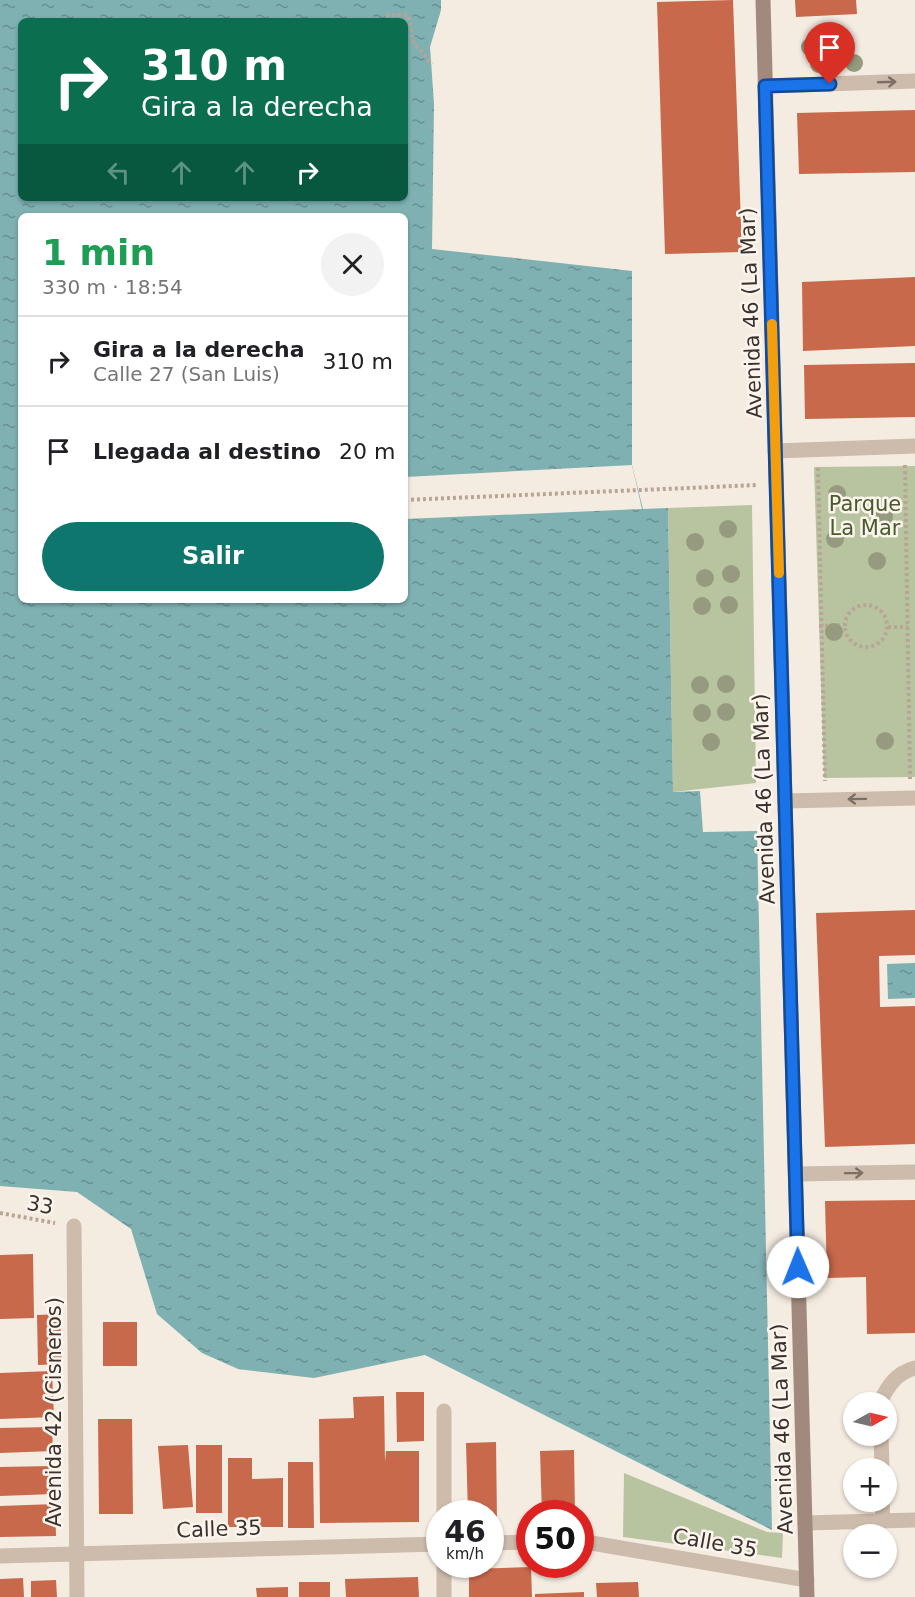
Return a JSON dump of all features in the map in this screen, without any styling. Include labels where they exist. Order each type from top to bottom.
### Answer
[{"type":"main road","name":"Avenida 46 (La Mar)","points":[[763,0],[807,1597]]},
{"type":"street","points":[[765,86],[915,81]]},
{"type":"street","points":[[776,451],[910,446]]},
{"type":"street","points":[[785,801],[913,798]]},
{"type":"street","points":[[796,1174],[915,1172]]},
{"type":"street","name":"Avenida 42 (Cisneros)","points":[[74,1226],[77,1597]]},
{"type":"street","points":[[885,1392],[888,1385],[905,1371],[915,1368]]},
{"type":"street","points":[[444,1411],[444,1500]]},
{"type":"street","points":[[883,1512],[883,1521]]},
{"type":"street","points":[[805,1523],[915,1520]]},
{"type":"street","name":"Calle 35","points":[[594,1543],[807,1580]]},
{"type":"street","name":"Calle 35","points":[[0,1556],[426,1544]]},
{"type":"street","points":[[444,1578],[444,1597]]},
{"type":"path","points":[[386,15],[408,15],[414,43],[432,64]]},
{"type":"path","points":[[910,446],[908,627],[913,798]]},
{"type":"path","points":[[818,449],[819,626],[826,800]]},
{"type":"path","points":[[408,500],[776,484]]},
{"type":"path","points":[[865,604],[881,610],[888,627],[879,643],[864,647],[850,640],[844,625],[851,610],[865,604]]},
{"type":"path","points":[[819,626],[844,625]]},
{"type":"path","points":[[888,627],[908,627]]},
{"type":"path","name":"33","points":[[0,1213],[74,1226]]},
{"type":"green space","name":"Parque La Mar","points":[[915,466],[915,777],[824,778],[814,467]]},
{"type":"green space","points":[[752,505],[756,783],[673,792],[668,508]]},
{"type":"green space","points":[[624,1473],[767,1532],[783,1533],[782,1558],[623,1537]]},
{"type":"water","points":[[0,0],[441,0],[441,10],[430,47],[434,104],[432,249],[632,271],[632,465],[643,509],[668,508],[673,792],[700,791],[703,832],[757,831],[772,1530],[425,1355],[314,1378],[238,1369],[202,1353],[157,1314],[131,1229],[77,1192],[0,1186]]},
{"type":"water","points":[[915,963],[915,998],[888,999],[887,964]]},
{"type":"pier","points":[[632,465],[642,509],[408,519],[408,477]]},
{"type":"building","points":[[733,0],[742,252],[665,254],[657,2]]},
{"type":"building","points":[[795,0],[856,0],[857,14],[796,17]]},
{"type":"building","points":[[915,110],[915,172],[799,174],[797,113]]},
{"type":"building","points":[[915,277],[915,346],[803,351],[802,282]]},
{"type":"building","points":[[915,363],[915,417],[805,419],[804,365]]},
{"type":"building","points":[[915,910],[915,955],[879,956],[880,1007],[915,1006],[915,1144],[825,1147],[816,913]]},
{"type":"building","points":[[915,1200],[915,1333],[867,1334],[866,1277],[827,1278],[825,1201]]},
{"type":"building","points":[[33,1254],[34,1318],[0,1319],[0,1255]]},
{"type":"building","points":[[60,1314],[62,1364],[38,1365],[37,1315]]},
{"type":"building","points":[[103,1322],[137,1322],[137,1366],[103,1366]]},
{"type":"building","points":[[52,1371],[54,1417],[0,1419],[0,1373]]},
{"type":"building","points":[[396,1392],[424,1392],[424,1441],[397,1442]]},
{"type":"building","points":[[384,1396],[385,1462],[386,1451],[419,1451],[419,1522],[320,1523],[319,1419],[354,1418],[353,1397]]},
{"type":"building","points":[[98,1419],[132,1419],[133,1514],[99,1514]]},
{"type":"building","points":[[52,1427],[53,1451],[0,1453],[0,1428]]},
{"type":"building","points":[[496,1442],[497,1500],[468,1500],[466,1443]]},
{"type":"building","points":[[188,1445],[193,1507],[163,1509],[158,1446]]},
{"type":"building","points":[[196,1445],[222,1445],[222,1513],[196,1513]]},
{"type":"building","points":[[574,1450],[575,1500],[542,1500],[540,1451]]},
{"type":"building","points":[[228,1458],[252,1458],[252,1479],[283,1478],[283,1527],[228,1527]]},
{"type":"building","points":[[288,1462],[313,1462],[314,1528],[288,1528]]},
{"type":"building","points":[[53,1466],[54,1494],[0,1496],[0,1467]]},
{"type":"building","points":[[55,1504],[56,1536],[0,1537],[0,1506]]},
{"type":"building","points":[[516,1567],[516,1578],[531,1578],[532,1597],[469,1597],[469,1578],[504,1578],[504,1568]]},
{"type":"building","points":[[418,1577],[419,1597],[346,1597],[345,1579]]},
{"type":"building","points":[[23,1578],[24,1597],[0,1597],[0,1579]]},
{"type":"building","points":[[56,1580],[57,1597],[31,1597],[31,1581]]},
{"type":"building","points":[[299,1582],[330,1582],[330,1597],[299,1597]]},
{"type":"building","points":[[638,1582],[639,1597],[597,1597],[596,1583]]},
{"type":"building","points":[[288,1587],[288,1597],[257,1597],[256,1588]]},
{"type":"building","points":[[584,1592],[584,1597],[535,1597],[535,1594]]},
{"type":"slow traffic","points":[[772,324],[779,573]]},
{"type":"route","points":[[798,1267],[765,86],[830,84]]}]
